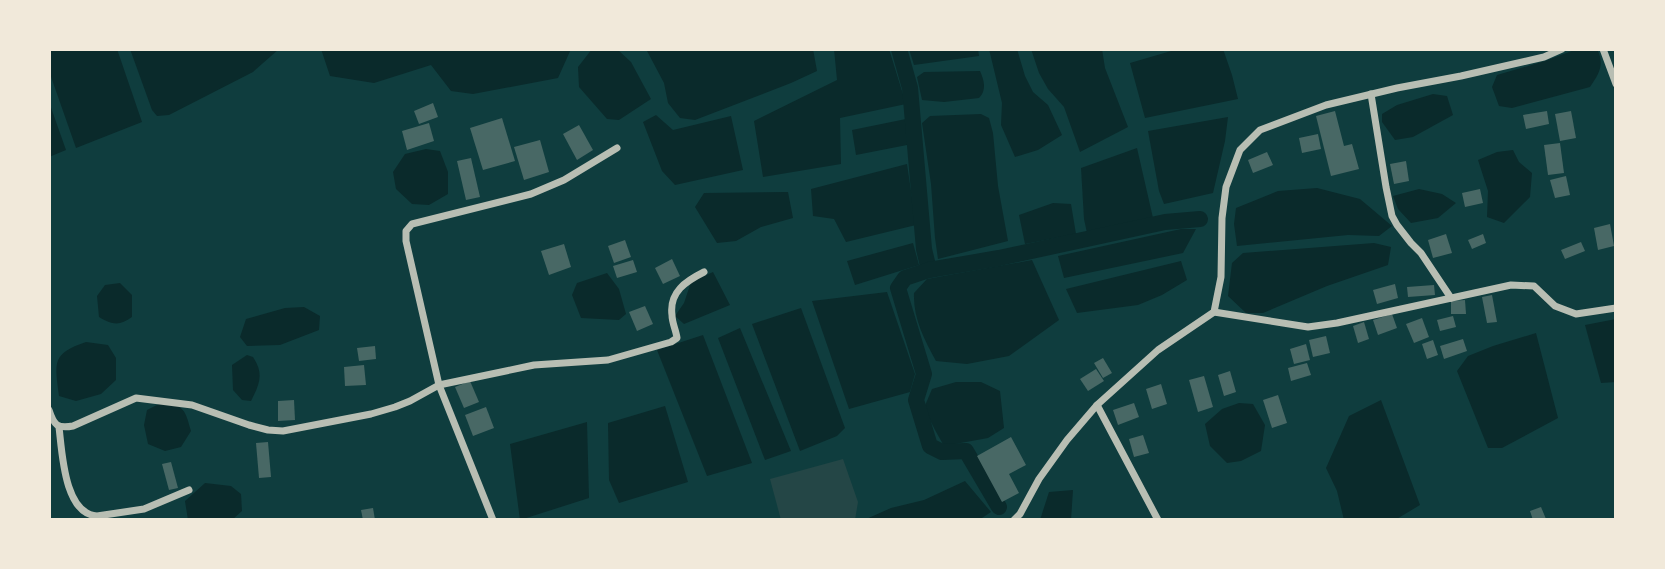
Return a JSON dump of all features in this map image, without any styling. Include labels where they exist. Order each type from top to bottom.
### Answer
[{"type":"street","points":[[1014,520],[1067,440],[1097,405],[1157,350],[1213,312],[1221,277],[1222,218],[1226,187],[1240,150],[1260,130],[1326,105],[1544,57],[1562,49]]},
{"type":"street","points":[[1603,49],[1616,84]]},
{"type":"street","points":[[1371,94],[1392,216],[1451,298]]},
{"type":"street","points":[[493,520],[439,385],[406,231],[412,224],[531,194],[564,180],[617,148]]},
{"type":"street","points":[[59,427],[73,426],[136,398],[192,405],[249,425],[283,431],[395,407],[439,385],[534,365],[608,360],[677,338],[671,314],[674,296],[682,285],[704,272]]},
{"type":"street","points":[[1213,312],[1308,327],[1511,285],[1534,285],[1555,306],[1576,314],[1616,309]]},
{"type":"street","points":[[1097,405],[1158,520]]},
{"type":"street","points":[[49,410],[53,421],[59,427],[68,484],[83,513],[97,516],[144,509],[189,490]]},
{"type":"shaded area","points":[[49,49],[117,49],[142,122],[76,148],[49,71]]},
{"type":"shaded area","points":[[130,49],[279,49],[253,72],[169,115],[157,116],[152,110]]},
{"type":"shaded area","points":[[321,49],[571,49],[558,78],[473,94],[451,91],[431,65],[374,83],[330,76]]},
{"type":"shaded area","points":[[592,49],[617,49],[631,62],[651,99],[619,120],[607,119],[579,87],[578,67]]},
{"type":"shaded area","points":[[646,49],[813,49],[817,71],[695,120],[680,118],[668,103],[664,83]]},
{"type":"shaded area","points":[[834,49],[889,49],[906,104],[840,118],[841,164],[763,177],[754,121],[837,80]]},
{"type":"shaded area","points":[[909,49],[978,49],[979,56],[914,65]]},
{"type":"shaded area","points":[[989,49],[1017,49],[1033,92],[1048,105],[1062,135],[1038,150],[1015,157],[1001,125],[1002,103]]},
{"type":"shaded area","points":[[1031,49],[1102,49],[1105,68],[1128,127],[1080,152],[1064,107],[1048,89]]},
{"type":"shaded area","points":[[1178,49],[1223,49],[1238,99],[1145,118],[1130,63]]},
{"type":"shaded area","points":[[1577,49],[1597,49],[1601,60],[1600,69],[1590,87],[1512,108],[1499,106],[1492,87],[1497,75]]},
{"type":"shaded area","points":[[980,71],[984,88],[979,98],[944,102],[922,100],[917,77],[924,72]]},
{"type":"shaded area","points":[[1433,94],[1447,96],[1453,115],[1413,137],[1395,140],[1382,122],[1382,114],[1397,105]]},
{"type":"shaded area","points":[[49,102],[66,150],[49,157]]},
{"type":"shaded area","points":[[981,114],[989,118],[993,133],[998,186],[1008,241],[938,259],[922,123],[930,116]]},
{"type":"shaded area","points":[[656,115],[673,130],[731,116],[743,170],[675,185],[662,171],[643,122]]},
{"type":"shaded area","points":[[1228,117],[1213,193],[1164,204],[1159,191],[1148,131]]},
{"type":"shaded area","points":[[906,119],[907,145],[856,155],[852,130]]},
{"type":"shaded area","points":[[1137,148],[1153,218],[1087,233],[1081,168]]},
{"type":"shaded area","points":[[426,149],[440,151],[448,172],[448,194],[429,205],[412,204],[396,189],[393,172],[405,154]]},
{"type":"shaded area","points":[[1513,150],[1519,162],[1532,173],[1530,197],[1504,223],[1487,217],[1488,191],[1478,160],[1497,152]]},
{"type":"shaded area","points":[[907,164],[916,225],[846,242],[834,219],[813,216],[811,189]]},
{"type":"shaded area","points":[[1317,188],[1360,199],[1392,226],[1379,236],[1348,235],[1237,246],[1234,224],[1236,208],[1278,191]]},
{"type":"shaded area","points":[[1419,189],[1442,194],[1456,203],[1438,218],[1411,223],[1398,209],[1393,196]]},
{"type":"shaded area","points":[[788,192],[793,218],[761,227],[736,241],[717,243],[695,207],[704,193]]},
{"type":"shaded area","points":[[1053,203],[1071,204],[1076,234],[1025,244],[1019,215]]},
{"type":"shaded area","points":[[1181,229],[1196,229],[1183,253],[1064,278],[1058,256]]},
{"type":"shaded area","points":[[913,243],[919,265],[855,285],[847,261]]},
{"type":"shaded area","points":[[1374,243],[1391,247],[1388,265],[1327,286],[1263,313],[1246,313],[1228,296],[1232,263],[1243,253]]},
{"type":"shaded area","points":[[1032,260],[1059,320],[1009,356],[967,364],[936,361],[920,328],[914,302],[914,293],[927,279]]},
{"type":"shaded area","points":[[1181,261],[1187,280],[1138,305],[1077,313],[1066,289]]},
{"type":"shaded area","points":[[713,272],[730,305],[684,324],[675,316],[684,303],[691,282]]},
{"type":"shaded area","points":[[607,273],[619,289],[626,314],[619,320],[581,318],[572,295],[577,283]]},
{"type":"shaded area","points":[[120,283],[132,295],[132,317],[120,323],[108,322],[99,317],[97,296],[105,285]]},
{"type":"shaded area","points":[[887,292],[915,374],[910,392],[849,409],[812,301]]},
{"type":"shaded area","points":[[304,307],[320,316],[319,330],[280,345],[247,346],[240,337],[246,319],[285,308]]},
{"type":"shaded area","points":[[801,308],[845,428],[837,436],[800,451],[752,324]]},
{"type":"shaded area","points":[[1616,319],[1616,382],[1601,383],[1585,325]]},
{"type":"shaded area","points":[[740,328],[791,451],[765,460],[718,338]]},
{"type":"shaded area","points":[[1536,333],[1558,418],[1502,448],[1488,448],[1457,371],[1468,356]]},
{"type":"shaded area","points":[[703,335],[752,463],[707,476],[657,350]]},
{"type":"shaded area","points":[[86,342],[108,345],[116,358],[116,380],[101,394],[76,401],[59,396],[57,367],[61,355]]},
{"type":"shaded area","points":[[247,355],[253,357],[260,374],[251,401],[242,400],[233,390],[232,365]]},
{"type":"shaded area","points":[[956,382],[981,382],[1000,391],[1004,428],[988,438],[944,446],[924,408],[932,389]]},
{"type":"shaded area","points":[[1381,400],[1420,505],[1395,520],[1344,520],[1337,491],[1326,468],[1349,416]]},
{"type":"shaded area","points":[[163,402],[183,410],[191,431],[181,447],[165,451],[148,444],[144,425],[147,410]]},
{"type":"shaded area","points":[[1239,403],[1253,404],[1265,425],[1261,451],[1241,461],[1227,463],[1210,446],[1205,424],[1222,409]]},
{"type":"shaded area","points":[[665,406],[688,482],[619,503],[609,480],[608,423]]},
{"type":"shaded area","points":[[587,422],[589,498],[520,520],[510,444]]},
{"type":"shaded area","points":[[843,459],[858,502],[855,520],[781,520],[770,479]]},
{"type":"shaded area","points":[[965,481],[991,512],[979,520],[864,520],[891,508],[924,500]]},
{"type":"shaded area","points":[[205,483],[231,486],[241,494],[242,511],[232,520],[188,520],[185,501]]},
{"type":"shaded area","points":[[1073,490],[1071,520],[1040,520],[1049,492]]},
{"type":"building","points":[[433,103],[438,117],[419,124],[414,111]]},
{"type":"building","points":[[1335,111],[1344,146],[1352,144],[1359,169],[1331,176],[1316,116]]},
{"type":"building","points":[[1547,111],[1549,124],[1526,129],[1523,115]]},
{"type":"building","points":[[1571,111],[1576,138],[1560,141],[1555,114]]},
{"type":"building","points":[[502,118],[515,161],[483,170],[470,128]]},
{"type":"building","points":[[429,123],[434,141],[407,150],[402,131]]},
{"type":"building","points":[[579,125],[593,150],[577,160],[563,134]]},
{"type":"building","points":[[1318,134],[1321,149],[1302,153],[1299,138]]},
{"type":"building","points":[[540,140],[549,172],[524,180],[514,147]]},
{"type":"building","points":[[1560,143],[1564,173],[1548,175],[1544,145]]},
{"type":"building","points":[[1267,152],[1273,165],[1253,173],[1248,160]]},
{"type":"building","points":[[471,158],[480,197],[466,200],[457,161]]},
{"type":"building","points":[[1406,161],[1409,181],[1394,184],[1390,164]]},
{"type":"building","points":[[1566,176],[1570,195],[1555,198],[1550,180]]},
{"type":"building","points":[[1480,189],[1483,203],[1465,207],[1462,193]]},
{"type":"building","points":[[1610,224],[1614,246],[1598,250],[1594,228]]},
{"type":"building","points":[[1446,234],[1452,253],[1433,258],[1428,240]]},
{"type":"building","points":[[1483,234],[1486,243],[1472,249],[1468,240]]},
{"type":"building","points":[[625,240],[631,257],[614,263],[608,246]]},
{"type":"building","points":[[1581,242],[1585,251],[1565,259],[1561,250]]},
{"type":"building","points":[[564,244],[571,267],[549,275],[541,251]]},
{"type":"building","points":[[672,259],[680,276],[663,284],[655,268]]},
{"type":"building","points":[[633,260],[637,272],[617,278],[613,266]]},
{"type":"building","points":[[1395,284],[1398,298],[1377,304],[1373,290]]},
{"type":"building","points":[[1434,285],[1435,295],[1408,297],[1407,287]]},
{"type":"building","points":[[1492,295],[1497,322],[1487,323],[1482,297]]},
{"type":"building","points":[[1465,300],[1466,314],[1451,314],[1451,301]]},
{"type":"building","points":[[645,306],[653,324],[637,331],[629,312]]},
{"type":"building","points":[[1392,314],[1397,328],[1378,335],[1373,320]]},
{"type":"building","points":[[1453,316],[1456,327],[1440,331],[1437,320]]},
{"type":"building","points":[[1422,318],[1429,337],[1414,343],[1406,324]]},
{"type":"building","points":[[1364,322],[1369,339],[1358,343],[1353,326]]},
{"type":"building","points":[[1326,336],[1330,353],[1313,357],[1309,340]]},
{"type":"building","points":[[1463,339],[1467,351],[1444,359],[1440,346]]},
{"type":"building","points":[[1433,340],[1438,355],[1427,359],[1422,344]]},
{"type":"building","points":[[1306,344],[1310,360],[1294,364],[1290,349]]},
{"type":"building","points":[[375,346],[376,359],[359,361],[357,348]]},
{"type":"building","points":[[1103,358],[1112,373],[1103,378],[1094,363]]},
{"type":"building","points":[[1307,363],[1311,375],[1291,381],[1288,368]]},
{"type":"building","points":[[364,365],[366,385],[345,386],[344,367]]},
{"type":"building","points":[[1096,369],[1104,381],[1088,391],[1080,379]]},
{"type":"building","points":[[1230,371],[1236,392],[1224,396],[1218,375]]},
{"type":"building","points":[[1204,376],[1213,407],[1198,412],[1189,380]]},
{"type":"building","points":[[470,381],[479,402],[464,408],[455,387]]},
{"type":"building","points":[[1161,384],[1167,404],[1152,409],[1146,389]]},
{"type":"building","points":[[1278,395],[1287,423],[1272,428],[1263,400]]},
{"type":"building","points":[[294,400],[295,420],[278,421],[278,401]]},
{"type":"building","points":[[1134,403],[1139,417],[1118,425],[1113,410]]},
{"type":"building","points":[[486,407],[494,428],[473,436],[465,415]]},
{"type":"building","points":[[1143,435],[1149,453],[1134,457],[1129,439]]},
{"type":"building","points":[[1011,437],[1026,465],[1009,474],[1019,493],[1002,502],[977,456]]},
{"type":"building","points":[[268,442],[271,477],[259,478],[256,443]]},
{"type":"building","points":[[171,462],[178,488],[169,490],[162,464]]},
{"type":"building","points":[[1541,507],[1546,519],[1533,520],[1530,511]]},
{"type":"building","points":[[373,508],[375,520],[363,520],[361,510]]},
{"type":"waterway","points":[[899,49],[910,88],[924,249],[929,270]]},
{"type":"waterway","points":[[999,507],[966,451],[942,452],[930,446],[916,400],[924,374],[898,288],[905,278],[929,270],[999,258],[1165,222],[1200,219]]}]
